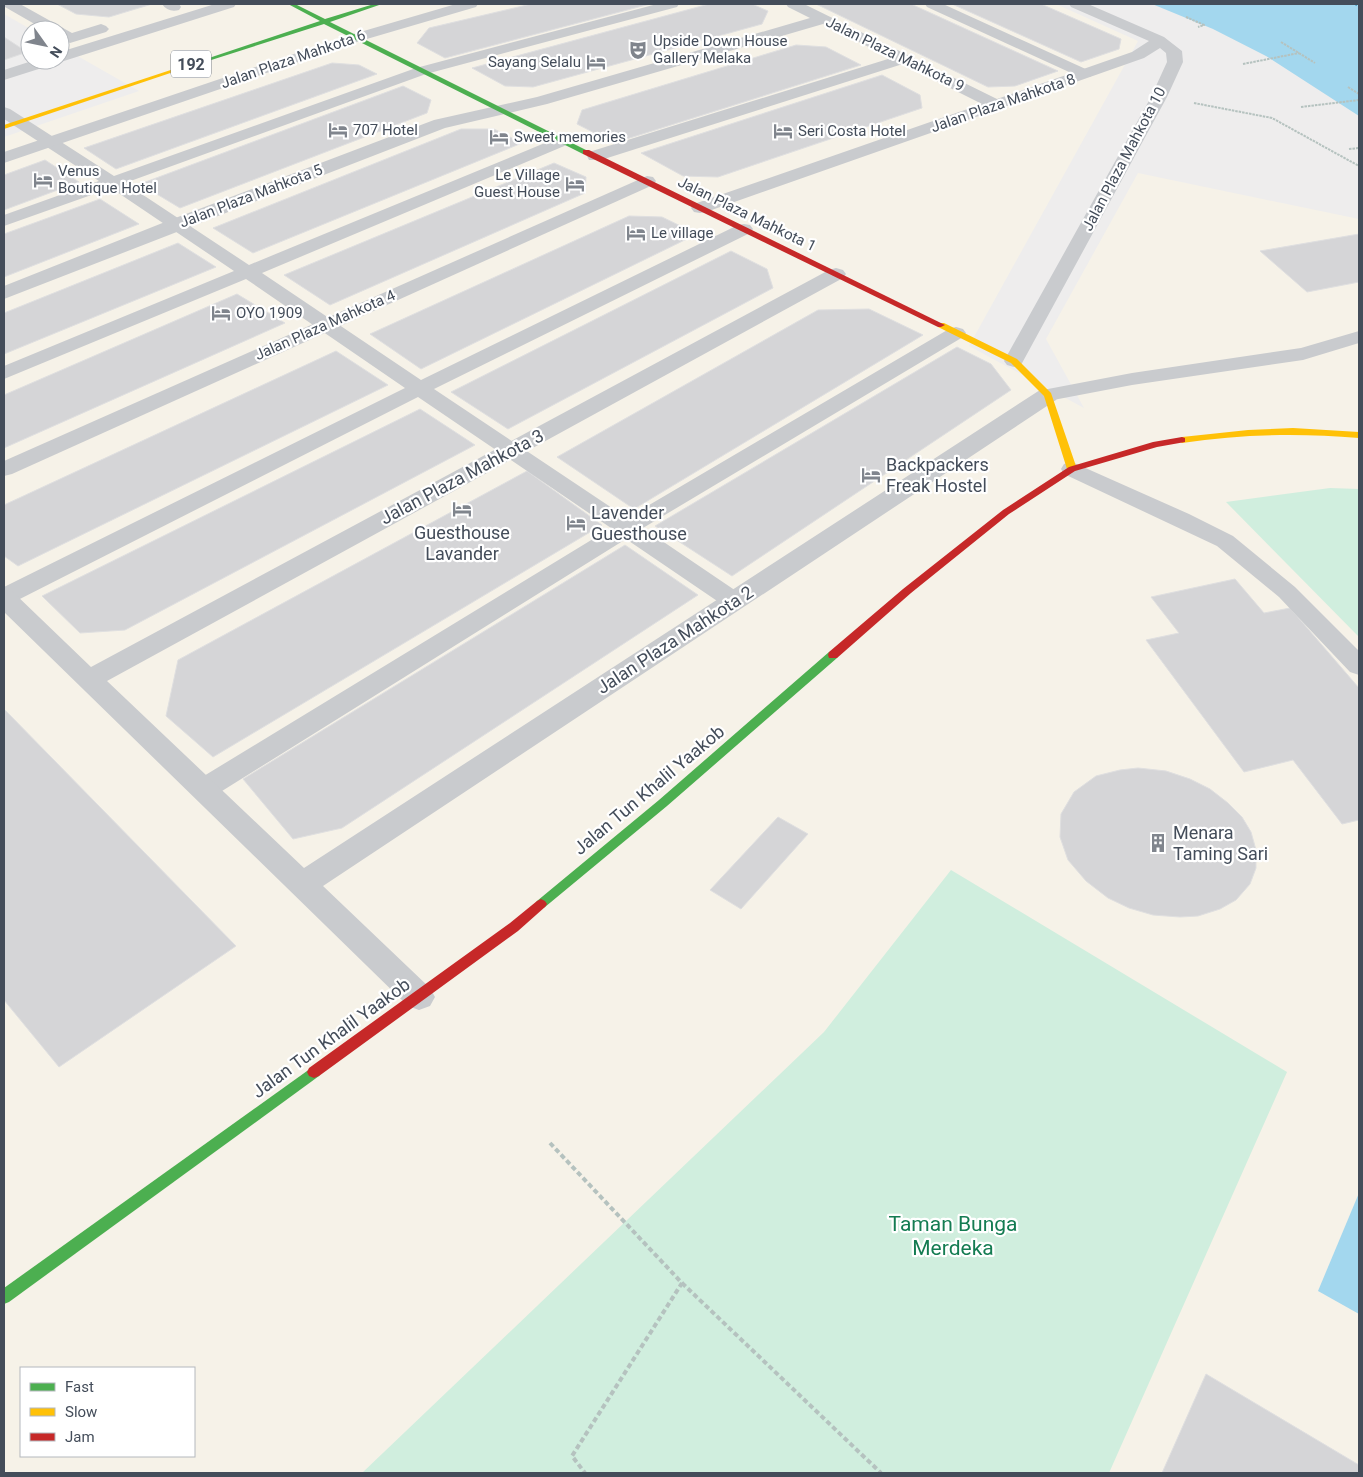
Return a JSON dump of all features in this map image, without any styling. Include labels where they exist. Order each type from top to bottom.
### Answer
[{"type":"main road","name":"192","points":[[4,127],[301,28],[379,4]]},
{"type":"main road","points":[[290,9],[318,6]]},
{"type":"main road","name":"Jalan Plaza Mahkota 1","points":[[290,9],[355,38],[1014,361],[1048,396],[1072,469]]},
{"type":"main road","name":"Jalan Tun Khalil Yaakob","points":[[4,1298],[514,927],[663,803],[957,550],[1006,512],[1072,469],[1156,444],[1226,433],[1336,432],[1359,434]]},
{"type":"street","points":[[10,4],[38,20]]},
{"type":"street","points":[[70,54],[230,4]]},
{"type":"street","name":"Jalan Plaza Mahkota 6","points":[[4,158],[355,38],[471,4]]},
{"type":"street","name":"Jalan Plaza Mahkota 9","points":[[793,4],[997,105]]},
{"type":"street","name":"Jalan Plaza Mahkota 10","points":[[1014,361],[1159,97],[1175,62],[1174,51],[1160,40],[1076,4]]},
{"type":"street","points":[[70,34],[176,5]]},
{"type":"street","name":"Jalan Plaza Mahkota 5","points":[[4,293],[177,224],[440,124],[550,99],[825,19]]},
{"type":"street","name":"Jalan Plaza Mahkota 8","points":[[700,208],[1138,55],[1160,40]]},
{"type":"street","points":[[4,75],[20,70]]},
{"type":"street","name":"Jalan Plaza Mahkota 4","points":[[4,468],[647,181]]},
{"type":"street","name":"Jalan Plaza Mahkota 3","points":[[88,680],[836,274]]},
{"type":"street","name":"Jalan Plaza Mahkota 2","points":[[302,884],[1048,396]]},
{"type":"street","points":[[4,598],[419,997]]},
{"type":"lane","points":[[4,221],[420,71],[672,4]]},
{"type":"lane","points":[[932,4],[1085,74]]},
{"type":"lane","points":[[595,156],[904,59]]},
{"type":"lane","points":[[7,108],[50,142],[177,224],[734,601]]},
{"type":"lane","points":[[4,373],[564,141]]},
{"type":"lane","points":[[4,598],[420,388],[744,229]]},
{"type":"lane","points":[[204,789],[627,528],[956,332]]},
{"type":"lane","points":[[1048,396],[1132,379],[1303,354],[1359,337]]},
{"type":"lane","points":[[1072,469],[1181,518],[1225,541],[1288,592],[1359,666]]},
{"type":"path","points":[[1281,42],[1315,63]]},
{"type":"path","points":[[1243,64],[1299,54]]},
{"type":"path","points":[[1348,87],[1359,94]]},
{"type":"path","points":[[1159,97],[1272,118],[1359,166]]},
{"type":"path","points":[[1301,107],[1359,100]]},
{"type":"path","points":[[1349,150],[1359,148]]},
{"type":"path","points":[[550,1143],[682,1283],[881,1473]]},
{"type":"path","points":[[585,1473],[572,1456],[682,1283]]},
{"type":"shaded area","points":[[4,4],[1056,4],[1138,41],[969,346],[1084,408],[1046,339],[1138,173],[1359,219],[1359,1473],[4,1473],[4,137],[139,91],[70,52],[70,20],[20,20],[20,23],[4,14]]},
{"type":"green space","points":[[1330,488],[1359,489],[1359,637],[1226,502]]},
{"type":"green space","name":"Taman Bunga Merdeka","points":[[951,870],[1287,1072],[1109,1473],[362,1473],[824,1032]]},
{"type":"water","points":[[1152,4],[1359,4],[1359,116],[1266,56],[1213,29]]},
{"type":"water","points":[[1359,1193],[1359,1314],[1318,1291]]},
{"type":"building","points":[[57,4],[152,4],[109,17],[76,14]]},
{"type":"building","points":[[531,4],[650,4],[445,58],[417,43],[429,28]]},
{"type":"building","points":[[709,4],[752,4],[768,11],[762,24],[533,87],[505,86],[472,68]]},
{"type":"building","points":[[816,4],[911,4],[1058,71],[1015,86],[988,87]]},
{"type":"building","points":[[952,4],[1041,4],[1121,39],[1119,49],[1081,62]]},
{"type":"building","points":[[4,37],[20,47],[20,54],[4,60]]},
{"type":"building","points":[[796,45],[826,47],[861,65],[614,143],[577,124],[582,110]]},
{"type":"building","points":[[332,63],[359,65],[377,74],[116,169],[84,148]]},
{"type":"building","name":"Seri Costa Hotel","points":[[882,75],[920,95],[922,108],[718,177],[683,176],[641,153]]},
{"type":"building","points":[[403,86],[431,100],[427,113],[180,208],[140,184]]},
{"type":"building","points":[[461,129],[494,129],[522,143],[253,253],[213,228]]},
{"type":"building","points":[[45,160],[79,182],[4,210],[4,175]]},
{"type":"building","points":[[554,163],[586,177],[585,193],[330,305],[284,275]]},
{"type":"building","points":[[100,199],[139,224],[4,277],[4,234]]},
{"type":"building","points":[[629,216],[662,217],[697,234],[421,369],[370,334]]},
{"type":"building","points":[[1359,234],[1359,282],[1307,292],[1260,251]]},
{"type":"building","points":[[178,243],[216,267],[4,354],[4,313]]},
{"type":"building","points":[[731,251],[767,269],[773,288],[508,429],[451,392]]},
{"type":"building","points":[[237,294],[285,323],[4,448],[4,395]]},
{"type":"building","points":[[869,309],[923,335],[634,509],[557,457],[818,310]]},
{"type":"building","points":[[957,347],[991,364],[1011,390],[732,576],[655,526]]},
{"type":"building","points":[[336,351],[388,385],[18,566],[4,556],[4,505]]},
{"type":"building","points":[[420,409],[475,445],[125,630],[80,633],[42,596]]},
{"type":"building","points":[[527,471],[602,525],[213,757],[166,716],[178,660]]},
{"type":"building","points":[[625,545],[698,595],[342,828],[293,839],[243,779]]},
{"type":"building","points":[[1235,579],[1264,613],[1290,608],[1359,688],[1359,820],[1342,824],[1293,760],[1244,772],[1146,640],[1179,633],[1151,597]]},
{"type":"building","points":[[4,709],[236,946],[59,1067],[4,1000]]},
{"type":"building","name":"Menara Taming Sari","points":[[1138,768],[1166,771],[1190,779],[1210,789],[1242,817],[1251,832],[1256,850],[1256,868],[1250,884],[1236,900],[1220,909],[1198,916],[1153,915],[1129,908],[1108,898],[1086,881],[1068,860],[1060,837],[1061,814],[1074,792],[1096,776]]},
{"type":"building","points":[[778,817],[808,834],[741,909],[710,890]]},
{"type":"building","points":[[1206,1374],[1359,1465],[1359,1473],[1162,1473]]},
{"type":"ferry route","points":[[1353,4],[1359,6]]},
{"type":"traffic: fast","points":[[291,4],[421,71],[586,152]]},
{"type":"traffic: fast","points":[[203,61],[379,4]]},
{"type":"traffic: fast","points":[[541,904],[663,803],[833,655]]},
{"type":"traffic: fast","points":[[4,1297],[314,1072]]},
{"type":"traffic: slow","points":[[4,127],[203,61]]},
{"type":"traffic: slow","points":[[941,325],[1014,361],[1048,395],[1072,469]]},
{"type":"traffic: slow","points":[[1182,440],[1225,434],[1293,431],[1359,435]]},
{"type":"traffic: jam","points":[[586,152],[941,325]]},
{"type":"traffic: jam","points":[[833,655],[907,591],[1006,512],[1072,469],[1156,444],[1182,440]]},
{"type":"traffic: jam","points":[[314,1072],[514,927],[541,904]]},
{"type":"place","name":"Upside Down House Gallery Melaka","points":[[638,50]]},
{"type":"place","name":"Sayang Selalu","points":[[596,62]]},
{"type":"place","name":"707 Hotel","points":[[338,130]]},
{"type":"place","name":"Seri Costa Hotel","points":[[783,131]]},
{"type":"place","name":"Sweet memories","points":[[499,137]]},
{"type":"place","name":"Venus Boutique Hotel","points":[[43,180]]},
{"type":"place","name":"Le Village Guest House","points":[[575,184]]},
{"type":"place","name":"Le village","points":[[636,233]]},
{"type":"place","name":"OYO 1909","points":[[221,313]]},
{"type":"place","name":"Backpackers Freak Hostel","points":[[871,475]]},
{"type":"place","name":"Guesthouse Lavander","points":[[462,509]]},
{"type":"place","name":"Lavender Guesthouse","points":[[576,523]]},
{"type":"place","name":"Menara Taming Sari","points":[[1158,843]]}]
